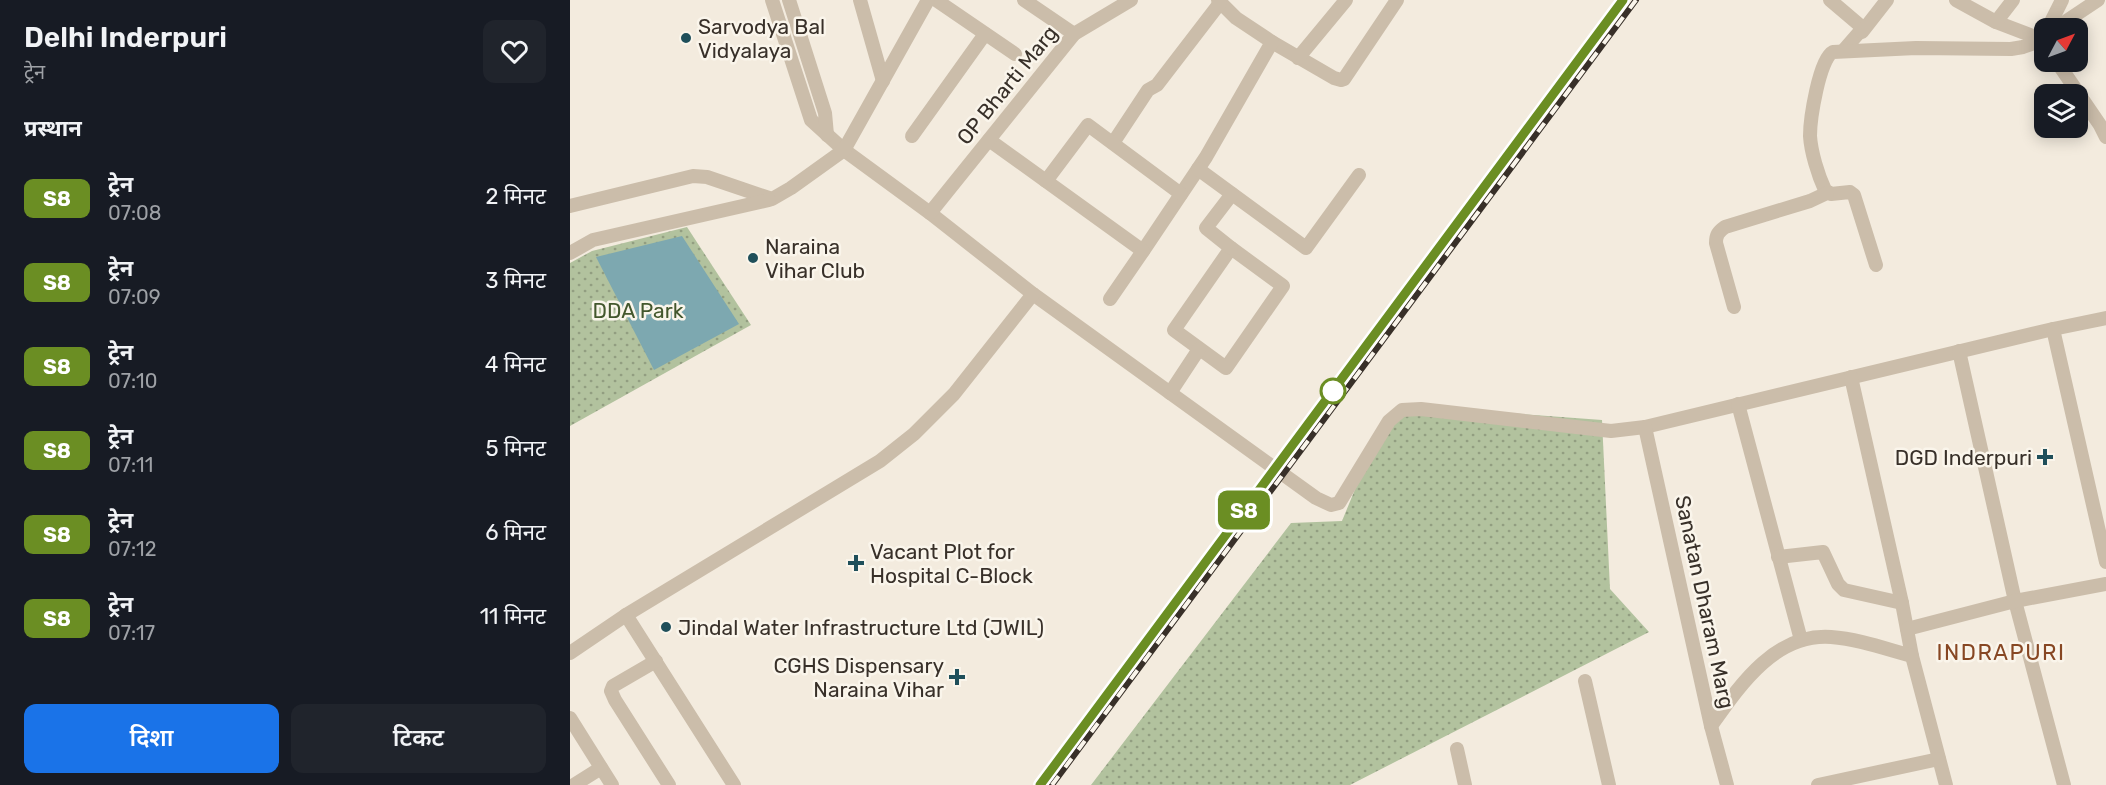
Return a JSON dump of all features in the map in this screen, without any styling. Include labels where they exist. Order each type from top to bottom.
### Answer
[{"type":"street","points":[[772,0],[811,120],[827,135],[1033,294],[1241,445],[1316,498],[1331,505],[1339,502],[1389,421],[1402,410],[1421,409],[1611,430],[1645,427],[2053,328],[2106,318]]},
{"type":"street","points":[[789,0],[825,113],[827,135]]},
{"type":"street","points":[[860,0],[883,81]]},
{"type":"street","points":[[570,253],[593,240],[771,199],[791,188],[844,150],[928,0]]},
{"type":"street","points":[[936,0],[1015,54]]},
{"type":"street","points":[[1023,0],[1074,34]]},
{"type":"street","name":"OP Bharti Marg","points":[[930,213],[1074,34],[1131,0]]},
{"type":"street","points":[[1298,57],[1346,0]]},
{"type":"street","points":[[1113,143],[1148,90],[1157,85],[1219,1],[1236,18],[1272,42],[1341,80],[1344,79],[1397,0]]},
{"type":"street","points":[[1830,0],[1862,25],[1862,32]]},
{"type":"street","points":[[1843,51],[1862,32],[1887,0]]},
{"type":"street","points":[[1996,22],[2013,0]]},
{"type":"street","points":[[2054,18],[2062,0]]},
{"type":"street","points":[[2071,18],[2098,0]]},
{"type":"street","points":[[1964,2],[1996,22],[2034,34]]},
{"type":"street","points":[[912,136],[985,33]]},
{"type":"street","points":[[1110,299],[1198,169],[1272,42]]},
{"type":"street","points":[[1827,193],[1822,185],[1811,143],[1812,114],[1824,62],[1828,54],[1843,51],[1916,48],[2012,49],[2034,42]]},
{"type":"street","points":[[2064,72],[2106,137]]},
{"type":"street","points":[[1046,181],[1088,125],[1181,194]]},
{"type":"street","points":[[989,140],[1143,251]]},
{"type":"street","points":[[1198,169],[1306,248],[1359,175]]},
{"type":"street","points":[[570,206],[693,176],[707,177],[771,199]]},
{"type":"street","points":[[1734,307],[1716,243],[1716,236],[1720,231],[1725,227],[1810,201],[1827,193],[1850,192],[1854,195],[1875,265]]},
{"type":"street","points":[[1231,248],[1174,330],[1226,368],[1283,286],[1206,228],[1232,194]]},
{"type":"street","points":[[570,653],[626,615],[880,461],[906,441],[954,394],[1033,294]]},
{"type":"street","points":[[2053,328],[2106,562]]},
{"type":"street","points":[[1170,393],[1199,349]]},
{"type":"street","points":[[1959,351],[2015,601],[2064,785]]},
{"type":"street","points":[[1851,377],[1912,656],[1946,785]]},
{"type":"street","points":[[1738,404],[1801,640]]},
{"type":"street","name":"Sanatan Dharam Marg","points":[[1645,427],[1711,726],[1727,785]]},
{"type":"street","points":[[1778,557],[1822,552],[1838,584],[1844,590],[1902,603]]},
{"type":"street","points":[[1907,629],[2015,601],[2106,584]]},
{"type":"street","points":[[626,615],[734,785]]},
{"type":"street","points":[[1711,726],[1745,681],[1763,662],[1780,650],[1801,640],[1830,637],[1851,640],[1912,656]]},
{"type":"street","points":[[656,661],[613,686],[611,691],[669,785]]},
{"type":"street","points":[[1585,681],[1609,785]]},
{"type":"street","points":[[570,718],[612,785]]},
{"type":"street","points":[[1457,748],[1465,785]]},
{"type":"street","points":[[1818,785],[1940,759]]},
{"type":"street","points":[[574,785],[601,768]]},
{"type":"green space","name":"DDA Park","points":[[687,227],[751,325],[570,426],[570,263],[592,251]]},
{"type":"green space","points":[[1401,405],[1602,420],[1610,589],[1649,632],[1350,785],[1091,785],[1291,523],[1342,521],[1384,419]]},
{"type":"water","points":[[682,236],[739,324],[654,370],[596,257]]},
{"type":"railway","points":[[1040,785],[1623,0]]},
{"type":"railway","points":[[1052,785],[1636,0]]},
{"type":"train","name":"S8","points":[[1040,785],[1623,0]]},
{"type":"place","name":"Sarvodya Bal Vidyalaya","points":[[686,38]]},
{"type":"place","name":"Naraina Vihar Club","points":[[753,258]]},
{"type":"place","name":"DGD Inderpuri","points":[[2045,457]]},
{"type":"place","name":"Vacant Plot for Hospital C-Block","points":[[856,563]]},
{"type":"place","name":"Jindal Water Infrastructure Ltd (JWIL)","points":[[666,627]]},
{"type":"place","name":"CGHS Dispensary Naraina Vihar","points":[[957,677]]},
{"type":"district","name":"INDRAPURI","points":[[2001,652]]}]
